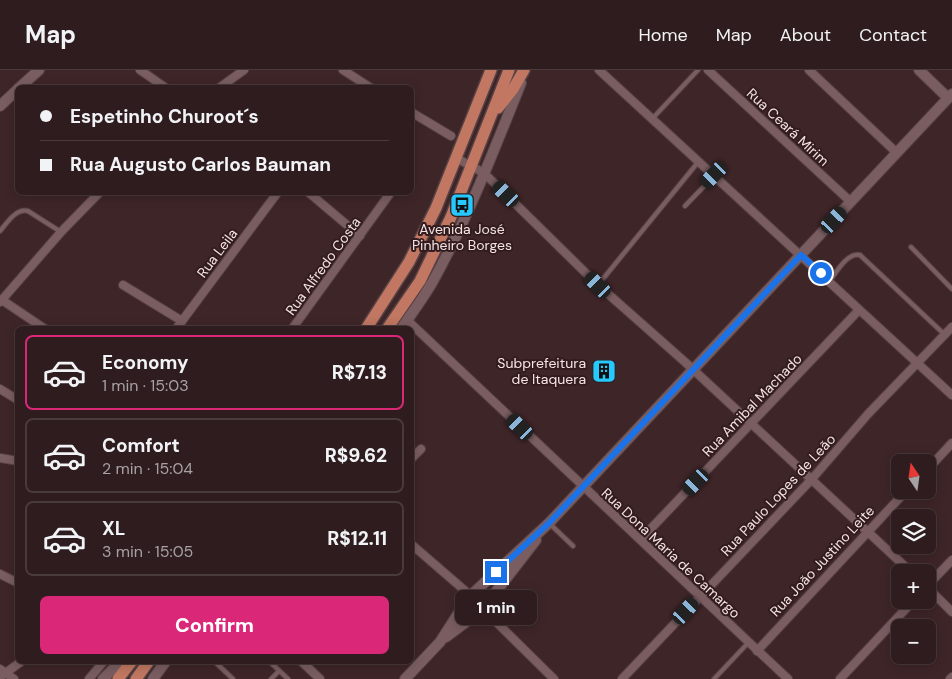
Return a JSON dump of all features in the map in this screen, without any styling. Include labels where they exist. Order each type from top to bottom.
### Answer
[{"type":"main road","points":[[22,85],[39,70]]},
{"type":"main road","points":[[368,326],[409,262],[436,208],[491,70]]},
{"type":"main road","points":[[389,326],[420,281],[451,217],[509,70]]},
{"type":"main road","points":[[489,120],[525,70]]},
{"type":"main road","points":[[404,324],[432,283],[456,236],[484,173],[525,70]]},
{"type":"main road","points":[[440,642],[469,598],[548,524],[850,202],[951,98],[919,70]]},
{"type":"main road","points":[[0,106],[15,91]]},
{"type":"main road","points":[[405,679],[440,642],[482,610],[548,524]]},
{"type":"main road","points":[[469,598],[479,595],[484,599],[482,610]]},
{"type":"main road","points":[[469,598],[469,611],[474,613],[482,610]]},
{"type":"main road","points":[[104,679],[118,664]]},
{"type":"main road","points":[[118,679],[130,664]]},
{"type":"main road","points":[[136,679],[147,664]]},
{"type":"main road","points":[[152,679],[164,664]]},
{"type":"street","points":[[140,70],[162,85]]},
{"type":"street","points":[[223,85],[244,70]]},
{"type":"street","points":[[343,70],[366,85]]},
{"type":"street","points":[[599,70],[952,395]]},
{"type":"street","name":"Rua Ceará Mirim","points":[[708,70],[850,202]]},
{"type":"street","points":[[809,70],[897,153]]},
{"type":"street","points":[[414,114],[451,136]]},
{"type":"street","points":[[456,158],[484,173],[598,285],[693,369],[902,564]]},
{"type":"street","points":[[40,326],[1,301],[61,232],[97,195]]},
{"type":"street","name":"Rua Leila","points":[[178,326],[276,195]]},
{"type":"street","points":[[312,195],[360,236]]},
{"type":"street","name":"Rua Alfredo Costa","points":[[294,326],[388,195]]},
{"type":"street","points":[[123,285],[182,321]]},
{"type":"street","name":"Rua Amibal Machado","points":[[641,539],[859,310]]},
{"type":"street","name":"Rua Paulo Lopes de Leão","points":[[622,679],[811,480],[868,414],[952,327]]},
{"type":"street","name":"Rua Dona Maria de Camargo","points":[[414,333],[641,539],[748,643],[788,679]]},
{"type":"street","points":[[0,389],[15,398]]},
{"type":"street","points":[[936,460],[952,443]]},
{"type":"street","points":[[414,456],[421,449]]},
{"type":"street","points":[[0,458],[15,460]]},
{"type":"street","name":"Rua João Justino Leite","points":[[757,651],[899,499]]},
{"type":"street","points":[[414,547],[469,598]]},
{"type":"street","points":[[936,578],[952,560]]},
{"type":"street","points":[[0,574],[15,582]]},
{"type":"street","points":[[936,595],[952,612]]},
{"type":"street","points":[[840,679],[906,609]]},
{"type":"street","points":[[482,610],[554,679]]},
{"type":"street","points":[[2,673],[17,664]]},
{"type":"street","points":[[88,679],[101,664]]},
{"type":"street","points":[[304,664],[320,679]]},
{"type":"street","points":[[2,673],[14,679]]},
{"type":"lane","points":[[652,119],[698,70]]},
{"type":"lane","points":[[598,285],[699,161]]},
{"type":"lane","points":[[684,206],[714,175]]},
{"type":"lane","points":[[0,231],[22,210],[28,211],[61,232]]},
{"type":"lane","points":[[911,248],[952,288]]},
{"type":"lane","points":[[830,282],[851,256],[857,254],[944,335]]},
{"type":"lane","points":[[548,524],[573,546]]},
{"type":"lane","points":[[714,679],[748,643]]},
{"type":"lane","points":[[217,664],[233,679]]},
{"type":"lane","points":[[272,664],[288,679]]},
{"type":"lane","points":[[270,679],[279,671]]},
{"type":"place","name":"Avenida José Pinheiro Borges","points":[[462,205]]},
{"type":"place","name":"Subprefeitura de Itaquera","points":[[604,371]]},
{"type":"route","points":[[496,572],[549,523],[801,255],[821,273]]}]
